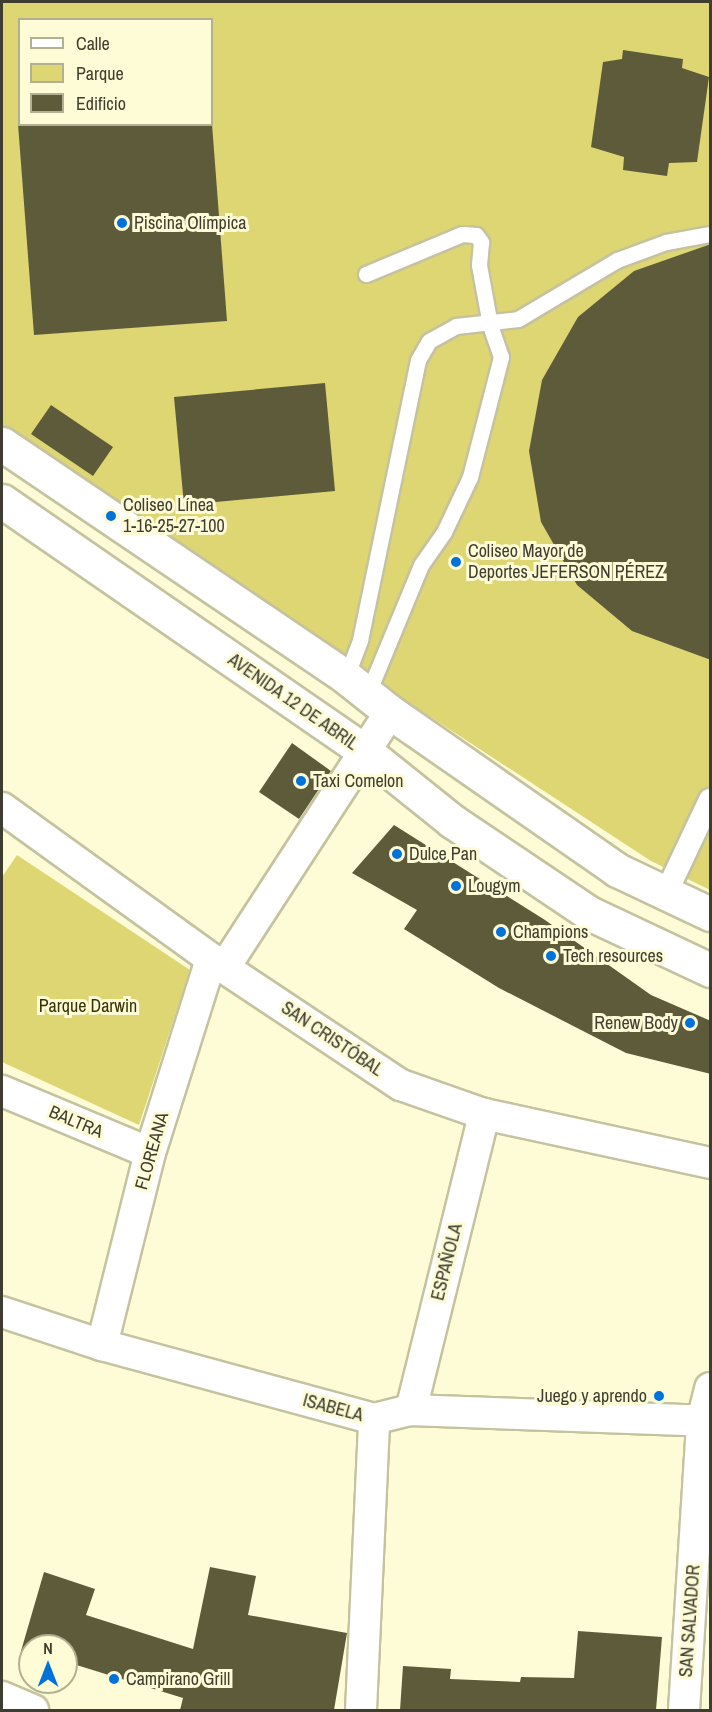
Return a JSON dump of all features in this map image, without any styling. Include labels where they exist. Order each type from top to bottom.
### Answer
[{"type":"main road","points":[[2,444],[368,694],[617,870],[711,914]]},
{"type":"main road","name":"AVENIDA 12 DE ABRIL","points":[[2,501],[366,752],[452,821],[589,913],[711,970]]},
{"type":"street","name":"FLOREANA","points":[[102,1346],[150,1153],[219,962],[366,752],[368,694]]},
{"type":"street","points":[[666,893],[711,801]]},
{"type":"street","name":"SAN CRISTÓBAL","points":[[2,808],[219,962],[401,1085],[484,1114],[711,1163]]},
{"type":"street","name":"BALTRA","points":[[2,1091],[150,1153]]},
{"type":"street","name":"ESPAÑOLA","points":[[411,1410],[484,1114]]},
{"type":"street","name":"ISABELA","points":[[2,1312],[102,1346],[374,1419],[411,1410],[706,1421]]},
{"type":"street","name":"SAN SALVADOR","points":[[684,1710],[706,1421],[711,1388]]},
{"type":"street","points":[[361,1710],[374,1419]]},
{"type":"street","points":[[2,1697],[33,1710]]},
{"type":"lane","points":[[366,274],[462,234],[476,235],[481,242],[479,265],[490,325],[501,357],[470,477],[444,532],[421,565],[368,694]]},
{"type":"lane","points":[[368,694],[360,640],[418,360],[429,340],[444,330],[490,325],[518,319],[594,272],[641,250],[711,234]]},
{"type":"green space","name":"Coliseo Mayor de Deportes JEFERSON PÉREZ","points":[[2,2],[710,2],[710,890],[651,861],[403,699],[2,425]]},
{"type":"green space","name":"Parque Darwin","points":[[17,855],[190,970],[139,1125],[2,1062],[2,877]]},
{"type":"building","points":[[623,50],[683,59],[682,68],[709,77],[697,162],[669,163],[667,176],[623,170],[624,157],[591,147],[603,62],[622,59]]},
{"type":"building","name":"Piscina Olímpica","points":[[18,126],[212,126],[227,321],[34,335]]},
{"type":"building","points":[[711,244],[711,660],[632,631],[577,585],[541,522],[529,451],[542,380],[578,317],[634,271]]},
{"type":"building","points":[[325,383],[335,491],[184,505],[174,397]]},
{"type":"building","points":[[51,405],[113,447],[93,476],[31,434]]},
{"type":"building","points":[[292,743],[331,771],[299,819],[259,792]]},
{"type":"building","points":[[394,825],[545,920],[651,995],[711,1021],[711,1074],[626,1053],[499,988],[404,929],[417,910],[352,873]]},
{"type":"building","points":[[210,1567],[256,1576],[248,1615],[347,1633],[334,1710],[180,1710],[183,1698],[78,1665],[78,1634],[26,1634],[44,1572],[95,1589],[86,1615],[193,1649]]},
{"type":"building","points":[[578,1631],[662,1637],[656,1710],[400,1710],[403,1666],[451,1669],[450,1679],[520,1682],[521,1677],[574,1678]]},
{"type":"place","name":"Piscina Olímpica","points":[[122,223]]},
{"type":"place","name":"Coliseo Línea 1-16-25-27-100","points":[[111,516]]},
{"type":"place","name":"Coliseo Mayor de Deportes JEFERSON PÉREZ","points":[[456,562]]},
{"type":"place","name":"Taxi Comelon","points":[[301,781]]},
{"type":"place","name":"Dulce Pan","points":[[397,854]]},
{"type":"place","name":"Lougym","points":[[456,886]]},
{"type":"place","name":"Champions","points":[[501,932]]},
{"type":"place","name":"Tech resources","points":[[551,956]]},
{"type":"place","name":"Renew Body","points":[[690,1023]]},
{"type":"place","name":"Juego y aprendo","points":[[659,1396]]},
{"type":"place","name":"Campirano Grill","points":[[114,1679]]}]
